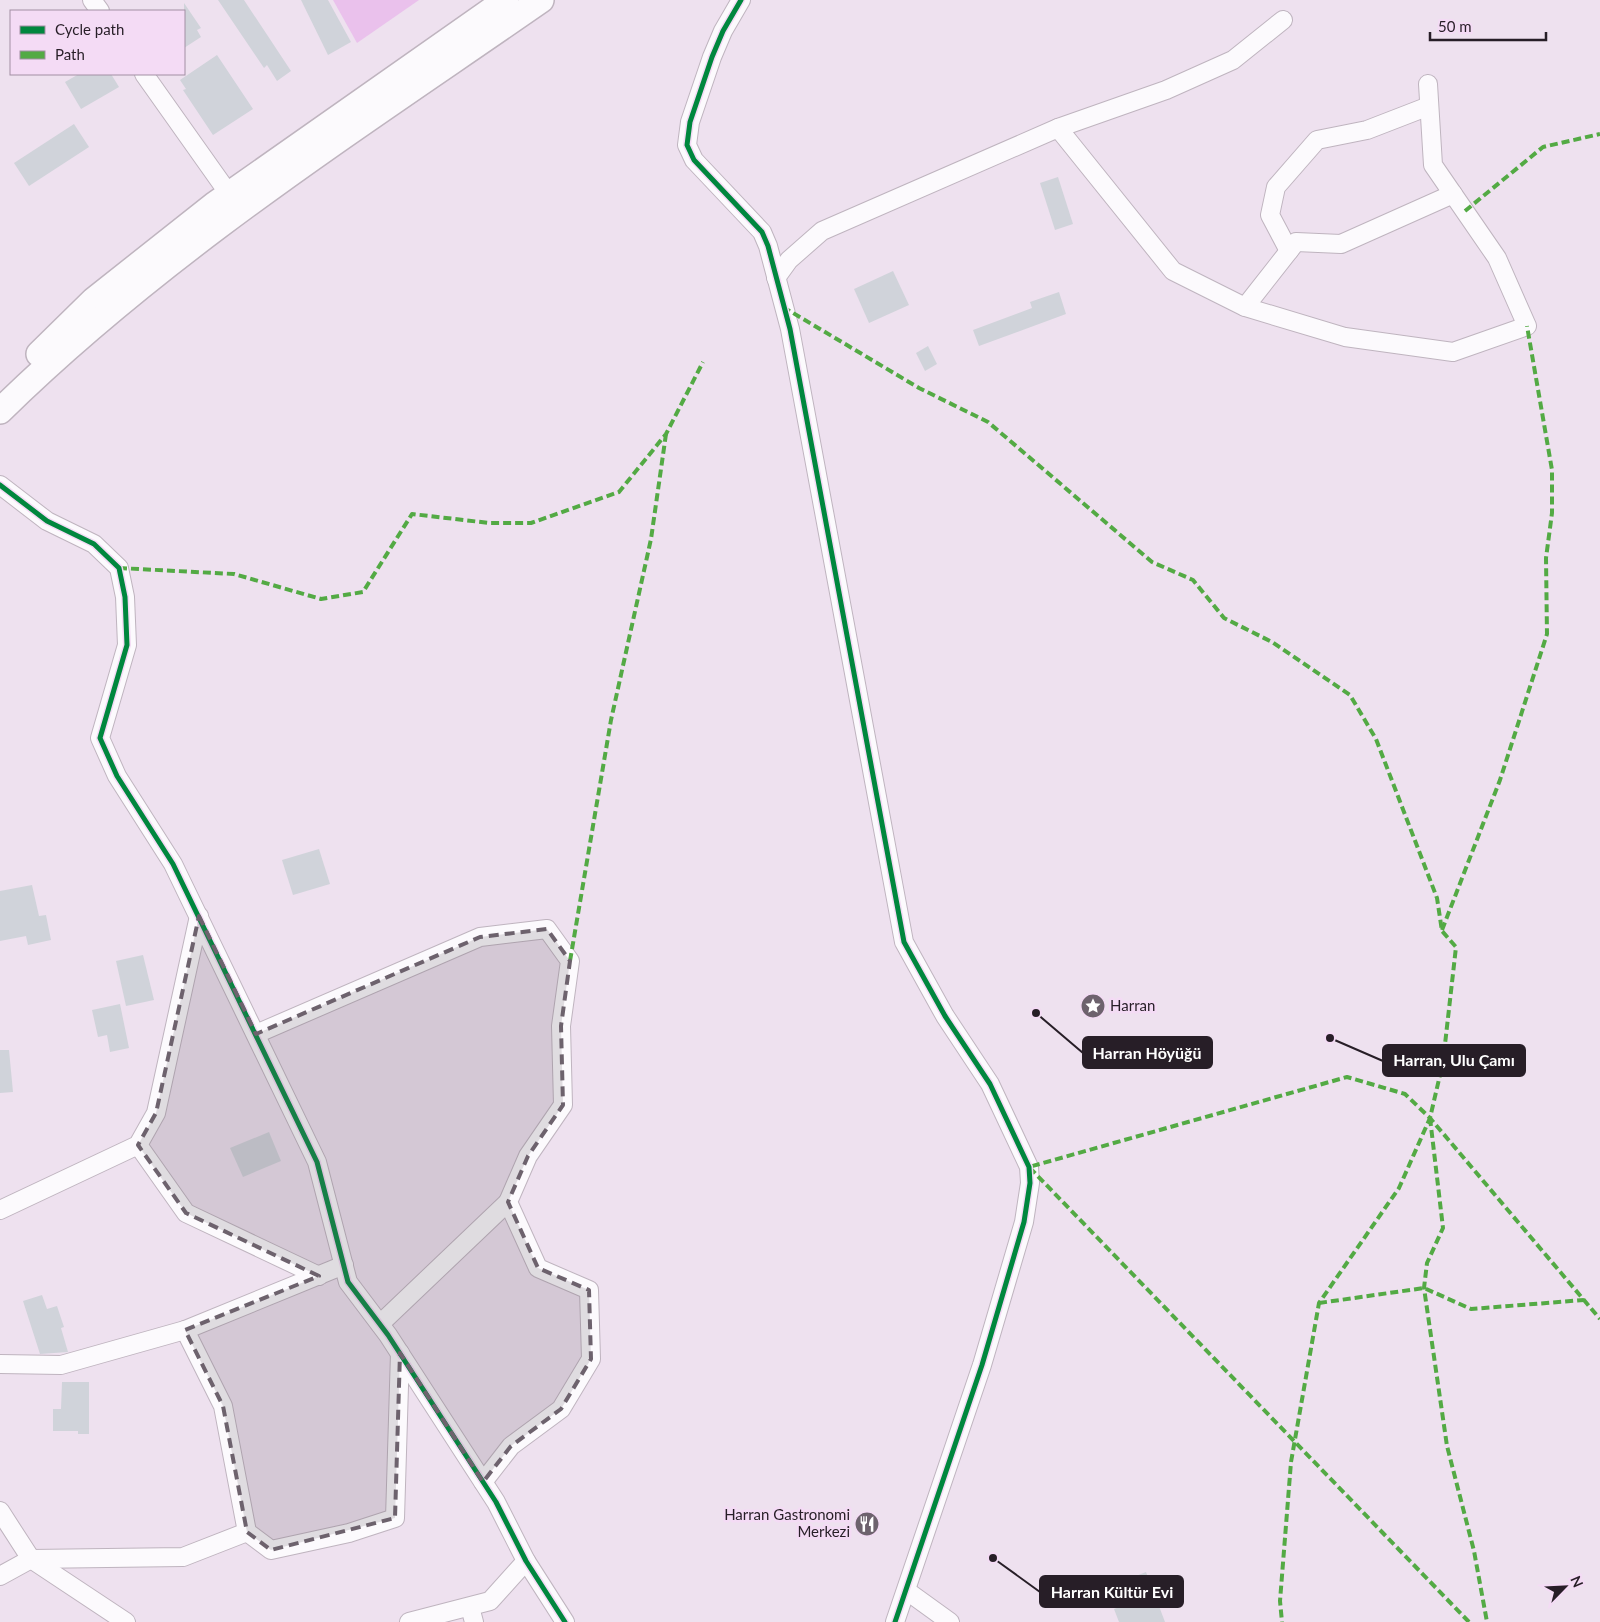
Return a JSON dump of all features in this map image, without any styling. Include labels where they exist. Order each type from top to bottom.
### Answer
[{"type":"main road","points":[[0,407],[37,357],[69,323],[152,252],[229,194],[506,0]]},
{"type":"main road","points":[[0,412],[74,342],[226,221],[541,0]]},
{"type":"street","points":[[742,0],[723,31],[712,57],[690,122],[687,145],[694,160],[762,232],[790,329],[904,942],[945,1016],[990,1084],[1029,1167],[1030,1183],[1021,1232],[982,1366],[908,1591],[895,1622]]},
{"type":"street","points":[[776,278],[789,260],[822,231],[1058,128],[1166,90],[1233,60],[1283,20]]},
{"type":"street","points":[[145,75],[229,194]]},
{"type":"street","points":[[1058,128],[1173,271],[1245,307],[1345,337],[1453,352],[1527,326],[1497,258],[1433,165],[1428,84]]},
{"type":"street","points":[[1289,251],[1270,215],[1276,187],[1317,140],[1368,130],[1429,106]]},
{"type":"street","points":[[1245,307],[1296,242],[1341,244],[1453,194]]},
{"type":"street","points":[[0,485],[47,521],[94,544],[119,568],[125,597],[127,645],[100,738],[117,776],[173,864],[317,1162],[348,1282],[400,1353],[483,1482],[526,1561],[565,1622]]},
{"type":"street","points":[[0,1210],[138,1145],[156,1113],[198,916]]},
{"type":"street","points":[[256,1034],[480,937],[547,929],[570,961],[562,1026],[562,1105],[528,1156],[508,1202],[380,1324]]},
{"type":"street","points":[[138,1145],[186,1212],[319,1276]]},
{"type":"street","points":[[483,1482],[511,1446],[561,1409],[591,1359],[590,1290],[538,1268],[508,1202]]},
{"type":"street","points":[[0,1364],[61,1366],[185,1330],[344,1265]]},
{"type":"street","points":[[185,1330],[223,1406],[247,1532],[271,1550],[349,1533],[395,1518],[400,1353]]},
{"type":"street","points":[[0,1512],[31,1559],[126,1622]]},
{"type":"street","points":[[0,1576],[31,1559],[183,1557],[247,1532]]},
{"type":"street","points":[[409,1622],[472,1615],[490,1601],[526,1561]]},
{"type":"street","points":[[908,1591],[950,1622]]},
{"type":"highlighted area","points":[[199,916],[256,1034],[480,937],[547,929],[570,961],[561,1026],[563,1105],[528,1156],[508,1202],[538,1268],[589,1290],[591,1359],[561,1409],[511,1446],[483,1482],[400,1353],[395,1518],[271,1550],[247,1532],[223,1406],[185,1330],[319,1276],[186,1213],[138,1145],[156,1113]]},
{"type":"shaded area","points":[[333,0],[419,0],[357,43]]},
{"type":"building","points":[[218,0],[244,0],[291,71],[277,81],[267,65],[264,68]]},
{"type":"building","points":[[301,0],[328,0],[351,42],[328,55]]},
{"type":"building","points":[[184,3],[201,28],[197,30],[201,37],[185,47],[185,10]]},
{"type":"building","points":[[217,55],[253,109],[213,135],[183,90],[186,89],[180,80]]},
{"type":"building","points":[[77,75],[112,75],[119,87],[81,109],[65,82]]},
{"type":"building","points":[[74,124],[89,147],[29,186],[14,163]]},
{"type":"building","points":[[1058,177],[1073,224],[1055,230],[1040,183]]},
{"type":"building","points":[[893,271],[909,305],[869,323],[854,289]]},
{"type":"building","points":[[1059,292],[1066,314],[979,346],[973,330],[1032,308],[1030,302]]},
{"type":"building","points":[[928,346],[937,364],[925,371],[916,353]]},
{"type":"building","points":[[319,849],[330,884],[293,895],[282,860]]},
{"type":"building","points":[[32,885],[39,916],[46,915],[51,940],[28,945],[26,936],[0,941],[0,891]]},
{"type":"building","points":[[143,955],[154,1000],[126,1006],[116,961]]},
{"type":"building","points":[[120,1004],[129,1048],[110,1052],[107,1035],[98,1037],[92,1010]]},
{"type":"building","points":[[0,1050],[9,1050],[13,1092],[0,1093]]},
{"type":"building","points":[[269,1132],[281,1161],[243,1177],[230,1148]]},
{"type":"building","points":[[42,1295],[47,1309],[57,1306],[64,1327],[61,1328],[68,1352],[40,1354],[23,1301]]},
{"type":"building","points":[[62,1382],[89,1382],[89,1434],[78,1434],[78,1431],[53,1431],[53,1409],[61,1409]]},
{"type":"building","points":[[1146,1572],[1165,1622],[1119,1622],[1114,1609],[1134,1601],[1126,1580]]},
{"type":"marked path","points":[[1465,211],[1543,147],[1600,134]]},
{"type":"marked path","points":[[783,307],[919,388],[988,422],[1152,562],[1193,580],[1224,618],[1272,642],[1350,695],[1376,739],[1437,898],[1442,931],[1456,947],[1443,1062],[1430,1118],[1399,1188],[1319,1303],[1291,1462],[1280,1601],[1282,1622]]},
{"type":"marked path","points":[[1442,930],[1500,780],[1547,634],[1546,558],[1552,513],[1552,470],[1527,326]]},
{"type":"marked path","points":[[119,568],[234,574],[321,599],[363,592],[412,514],[489,523],[531,523],[619,492],[666,434],[703,362]]},
{"type":"marked path","points":[[570,961],[611,720],[651,539],[666,434]]},
{"type":"marked path","points":[[1469,1622],[1029,1167],[1347,1077],[1405,1094],[1430,1118],[1600,1319]]},
{"type":"marked path","points":[[1430,1118],[1443,1228],[1427,1263],[1424,1288],[1447,1446],[1474,1551],[1487,1622]]},
{"type":"marked path","points":[[1319,1303],[1424,1288],[1471,1309],[1584,1300]]},
{"type":"cycle path","points":[[741,0],[723,31],[712,57],[690,122],[687,145],[694,160],[762,232],[768,246],[790,329],[904,942],[945,1016],[990,1084],[1029,1167],[1030,1183],[1024,1222],[982,1365],[895,1622]]},
{"type":"cycle path","points":[[0,485],[47,521],[94,544],[119,568],[125,597],[127,645],[100,738],[117,776],[173,864],[317,1162],[348,1282],[388,1335],[496,1502],[526,1561],[565,1622]]},
{"type":"place","name":"Harran","points":[[1093,1006]]},
{"type":"place","name":"Harran Höyüğü","points":[[1036,1013]]},
{"type":"place","name":"Harran, Ulu Çamı","points":[[1330,1038]]},
{"type":"place","name":"Harran Gastronomi Merkezi","points":[[867,1524]]},
{"type":"place","name":"Harran Kültür Evi","points":[[993,1558]]}]
